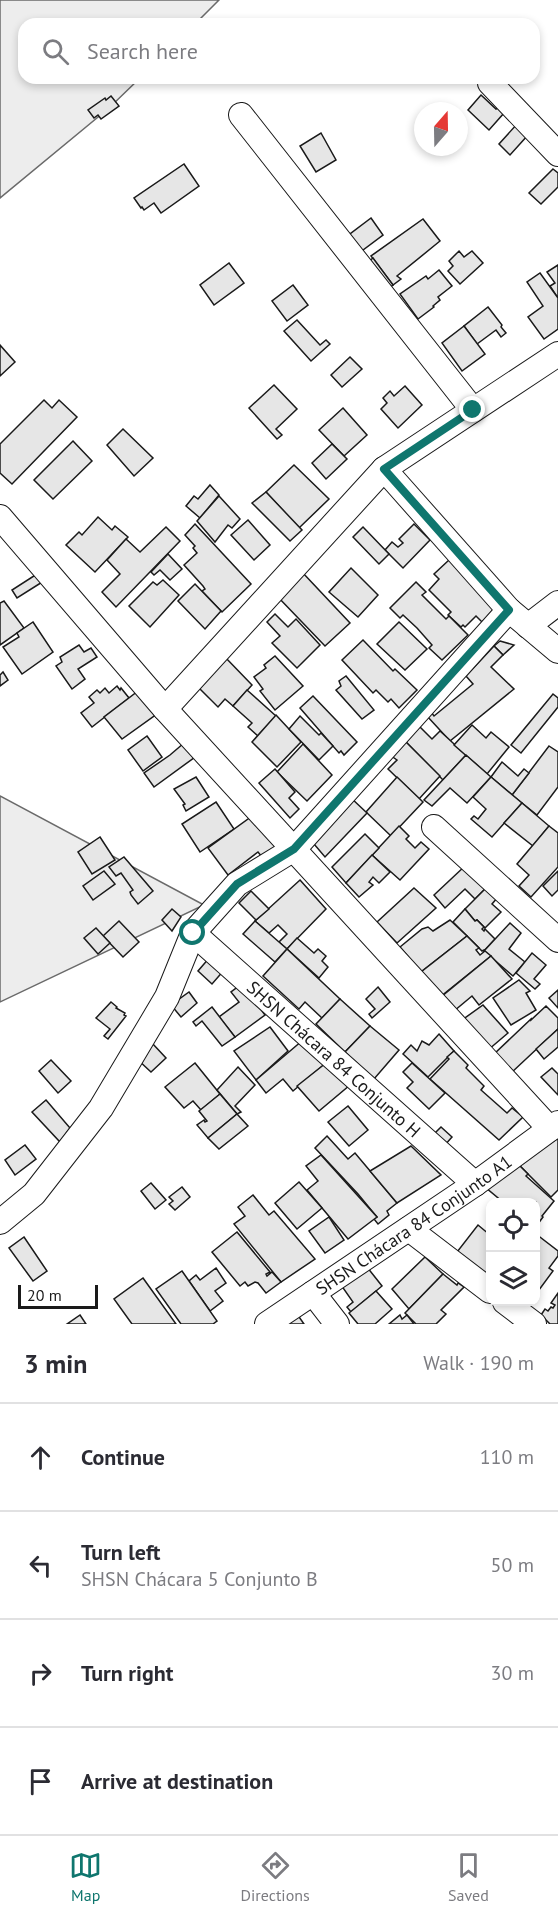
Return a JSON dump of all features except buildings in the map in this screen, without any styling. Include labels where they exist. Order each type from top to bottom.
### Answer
[{"type":"street","points":[[491,84],[558,154]]},
{"type":"street","points":[[241,116],[473,410]]},
{"type":"street","points":[[165,709],[384,469],[558,354]]},
{"type":"street","points":[[384,469],[509,610],[558,651]]},
{"type":"street","points":[[0,517],[165,709],[554,1126]]},
{"type":"street","points":[[528,626],[558,603]]},
{"type":"street","points":[[0,1222],[34,1194],[101,1108],[167,997],[193,933],[237,884],[294,849],[509,610]]},
{"type":"street","points":[[434,827],[558,940]]},
{"type":"street","name":"SHSN Chácara 84 Conjunto H","points":[[193,933],[475,1184]]},
{"type":"street","name":"SHSN Chácara 84 Conjunto A1","points":[[267,1324],[475,1184],[554,1126]]},
{"type":"street","points":[[409,1229],[486,1288]]},
{"type":"street","points":[[313,1293],[338,1324]]},
{"type":"street","points":[[510,1306],[534,1324]]},
{"type":"shaded area","points":[[0,0],[219,0],[201,18],[18,18],[18,84],[134,84],[109,108],[0,198]]},
{"type":"shaded area","points":[[0,796],[204,905],[0,1002]]},
{"type":"route","points":[[193,933],[237,884],[294,849],[509,610],[384,469],[473,410]]}]
